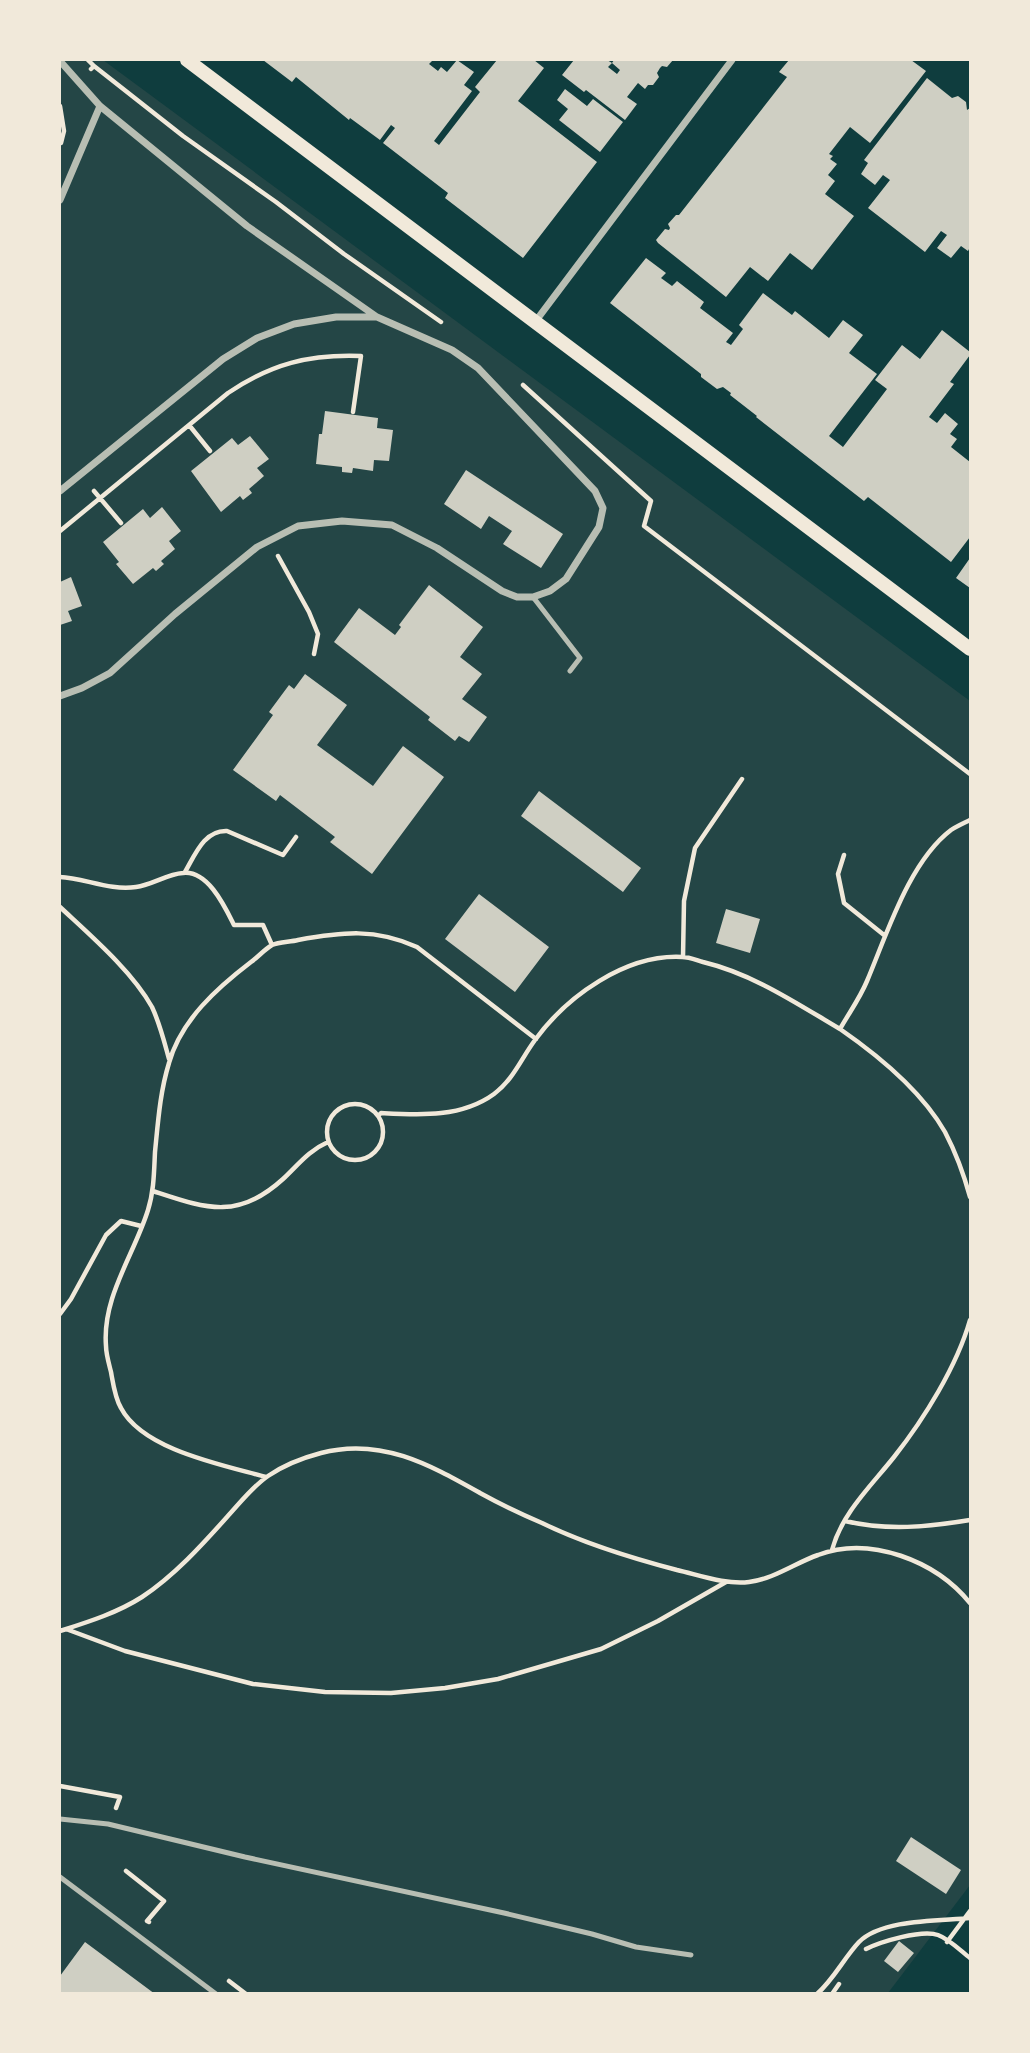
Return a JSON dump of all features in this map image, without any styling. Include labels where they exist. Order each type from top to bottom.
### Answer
[{"type":"main road","points":[[187,60],[971,649]]},
{"type":"street","points":[[536,322],[732,60]]},
{"type":"street","points":[[60,61],[100,106],[247,226],[377,317],[452,351],[478,368],[595,491],[603,508],[599,527],[565,579],[550,591],[533,597],[517,597],[502,591],[437,548],[391,525],[342,521],[298,526],[257,547],[175,614],[110,673],[60,696]]},
{"type":"street","points":[[60,200],[100,106]]},
{"type":"street","points":[[60,491],[223,359],[257,338],[294,324],[335,317],[377,317]]},
{"type":"lane","points":[[533,597],[580,658],[570,671]]},
{"type":"lane","points":[[60,1819],[108,1824],[245,1857],[517,1916],[636,1947],[691,1955]]},
{"type":"lane","points":[[60,1877],[216,1993]]},
{"type":"path","points":[[88,60],[94,66]]},
{"type":"path","points":[[60,106],[60,149]]},
{"type":"path","points":[[60,531],[228,393],[250,378],[286,363],[314,357],[360,356],[353,412]]},
{"type":"path","points":[[188,425],[210,451]]},
{"type":"path","points":[[94,491],[121,523]]},
{"type":"path","points":[[268,541],[309,612],[318,634],[314,654]]},
{"type":"path","points":[[952,759],[971,774]]},
{"type":"path","points":[[683,957],[684,901],[695,848],[742,779]]},
{"type":"path","points":[[840,1029],[866,983],[884,935],[913,878],[930,851],[951,830],[971,820]]},
{"type":"path","points":[[185,872],[206,838],[218,831],[227,831],[283,855],[296,837]]},
{"type":"path","points":[[844,855],[838,874],[844,903],[884,935]]},
{"type":"path","points":[[60,877],[107,886],[135,887],[185,872],[198,876],[220,898],[234,925],[263,925],[272,945]]},
{"type":"path","points":[[60,906],[137,986],[151,1006],[169,1060]]},
{"type":"path","points":[[267,1477],[171,1448],[136,1428],[120,1408],[106,1346],[107,1322],[113,1295],[148,1211],[153,1191],[162,1089],[169,1060],[181,1034],[196,1013],[233,976],[272,945],[309,938],[367,933],[395,938],[417,947],[536,1039]]},
{"type":"path","points":[[378,1116],[381,1113],[423,1116],[447,1113],[482,1101],[510,1079],[536,1039],[572,999],[635,964],[683,957],[718,965],[758,981],[866,1047],[921,1100],[944,1130],[961,1165],[971,1197]]},
{"type":"path","points":[[354,1104],[372,1109],[382,1124],[382,1142],[370,1156],[353,1161],[337,1154],[328,1142],[327,1127],[330,1118],[344,1106],[354,1104]]},
{"type":"path","points":[[153,1191],[197,1206],[220,1209],[244,1204],[281,1181],[314,1148],[328,1142]]},
{"type":"path","points":[[60,1314],[106,1235],[121,1221],[141,1226]]},
{"type":"path","points":[[832,1550],[836,1534],[858,1500],[894,1458],[929,1408],[957,1355],[971,1320]]},
{"type":"path","points":[[63,1630],[112,1613],[143,1596],[213,1534],[267,1477],[292,1462],[323,1452],[353,1448],[387,1450],[427,1463],[545,1525],[641,1561],[726,1581],[749,1582],[772,1576],[832,1550],[869,1549],[892,1553],[917,1563],[946,1579],[971,1603]]},
{"type":"path","points":[[845,1521],[891,1528],[971,1520]]},
{"type":"path","points":[[63,1630],[125,1651],[253,1684],[325,1692],[391,1693],[498,1679],[601,1649],[658,1621],[726,1581]]},
{"type":"path","points":[[60,1786],[120,1797],[116,1812]]},
{"type":"path","points":[[126,1871],[164,1902],[147,1921],[158,1929]]},
{"type":"path","points":[[947,1942],[971,1910]]},
{"type":"path","points":[[817,1993],[858,1944],[874,1931],[911,1923],[971,1918]]},
{"type":"path","points":[[866,1949],[901,1936],[936,1934],[971,1958]]},
{"type":"path","points":[[224,1977],[246,1993]]},
{"type":"path","points":[[832,1993],[839,1984]]},
{"type":"shaded area","points":[[60,60],[103,60],[970,701],[970,1885],[888,1993],[60,1993]]},
{"type":"building","points":[[263,60],[433,60],[429,64],[438,71],[441,67],[447,72],[457,60],[474,72],[464,85],[472,91],[434,141],[439,145],[480,92],[475,87],[497,60],[534,60],[544,68],[518,101],[597,162],[523,258],[445,198],[448,193],[383,143],[395,128],[391,125],[380,140],[350,118],[349,120],[296,77],[292,82]]},
{"type":"building","points":[[574,60],[607,60],[612,63],[614,60],[673,60],[667,67],[660,68],[657,73],[659,77],[653,85],[648,85],[645,89],[638,83],[627,97],[637,104],[625,120],[562,75]],"holes":[[[612,63],[620,70],[617,74],[608,67]]]},
{"type":"building","points":[[789,60],[911,60],[926,71],[870,143],[850,127],[829,154],[833,156],[830,159],[837,164],[828,175],[835,181],[825,194],[854,216],[812,270],[790,253],[768,281],[750,267],[726,297],[656,240],[665,229],[669,230],[668,224],[679,215],[787,77],[779,72]]},
{"type":"building","points":[[927,78],[952,98],[958,96],[966,102],[967,110],[970,108],[970,247],[968,251],[961,246],[951,258],[937,248],[947,235],[941,231],[925,252],[868,208],[890,180],[883,175],[875,185],[861,174],[868,163],[864,160]]},
{"type":"building","points":[[565,89],[587,106],[593,99],[623,122],[600,152],[559,120],[568,109],[557,100]]},
{"type":"building","points":[[646,258],[666,273],[661,278],[672,286],[677,281],[704,302],[700,308],[733,333],[726,342],[731,345],[743,329],[739,325],[763,293],[792,315],[795,311],[829,338],[843,320],[863,335],[849,353],[877,374],[829,436],[843,447],[887,389],[875,380],[902,345],[920,359],[942,330],[970,352],[950,382],[954,384],[929,417],[937,423],[945,413],[958,424],[950,434],[957,439],[951,447],[970,462],[970,537],[951,562],[868,497],[864,501],[756,417],[730,395],[731,393],[723,387],[717,389],[610,303]]},
{"type":"building","points":[[325,411],[378,418],[377,428],[393,430],[389,461],[374,460],[373,471],[353,468],[352,473],[342,472],[342,467],[316,464]]},
{"type":"building","points":[[250,436],[269,459],[257,468],[264,476],[249,489],[252,493],[243,500],[240,496],[221,512],[191,471],[232,438],[238,445]]},
{"type":"building","points":[[466,470],[563,534],[541,568],[503,544],[512,531],[489,516],[481,529],[444,504]]},
{"type":"building","points":[[162,507],[181,531],[169,541],[175,549],[161,561],[164,564],[156,571],[153,568],[133,584],[116,564],[119,562],[103,542],[143,509],[150,518]]},
{"type":"building","points":[[970,558],[970,588],[956,578]]},
{"type":"building","points":[[71,577],[82,606],[68,611],[72,621],[60,625],[60,582]]},
{"type":"building","points":[[429,585],[483,627],[460,657],[482,674],[462,699],[487,717],[469,742],[459,736],[455,741],[428,720],[430,717],[334,642],[359,608],[395,635],[401,627],[399,625]]},
{"type":"building","points":[[305,674],[347,705],[317,745],[373,786],[403,746],[444,777],[372,874],[330,842],[335,837],[280,795],[276,801],[233,770],[273,715],[269,712],[289,685],[294,689]]},
{"type":"building","points":[[539,791],[641,868],[623,892],[521,816]]},
{"type":"building","points":[[479,894],[549,947],[515,992],[445,939]]},
{"type":"building","points":[[726,909],[760,919],[750,953],[716,943]]},
{"type":"building","points":[[911,1837],[961,1870],[946,1894],[896,1861]]},
{"type":"building","points":[[899,1941],[914,1953],[898,1972],[884,1961]]},
{"type":"building","points":[[85,1942],[155,1994],[60,1994],[60,1976]]}]
